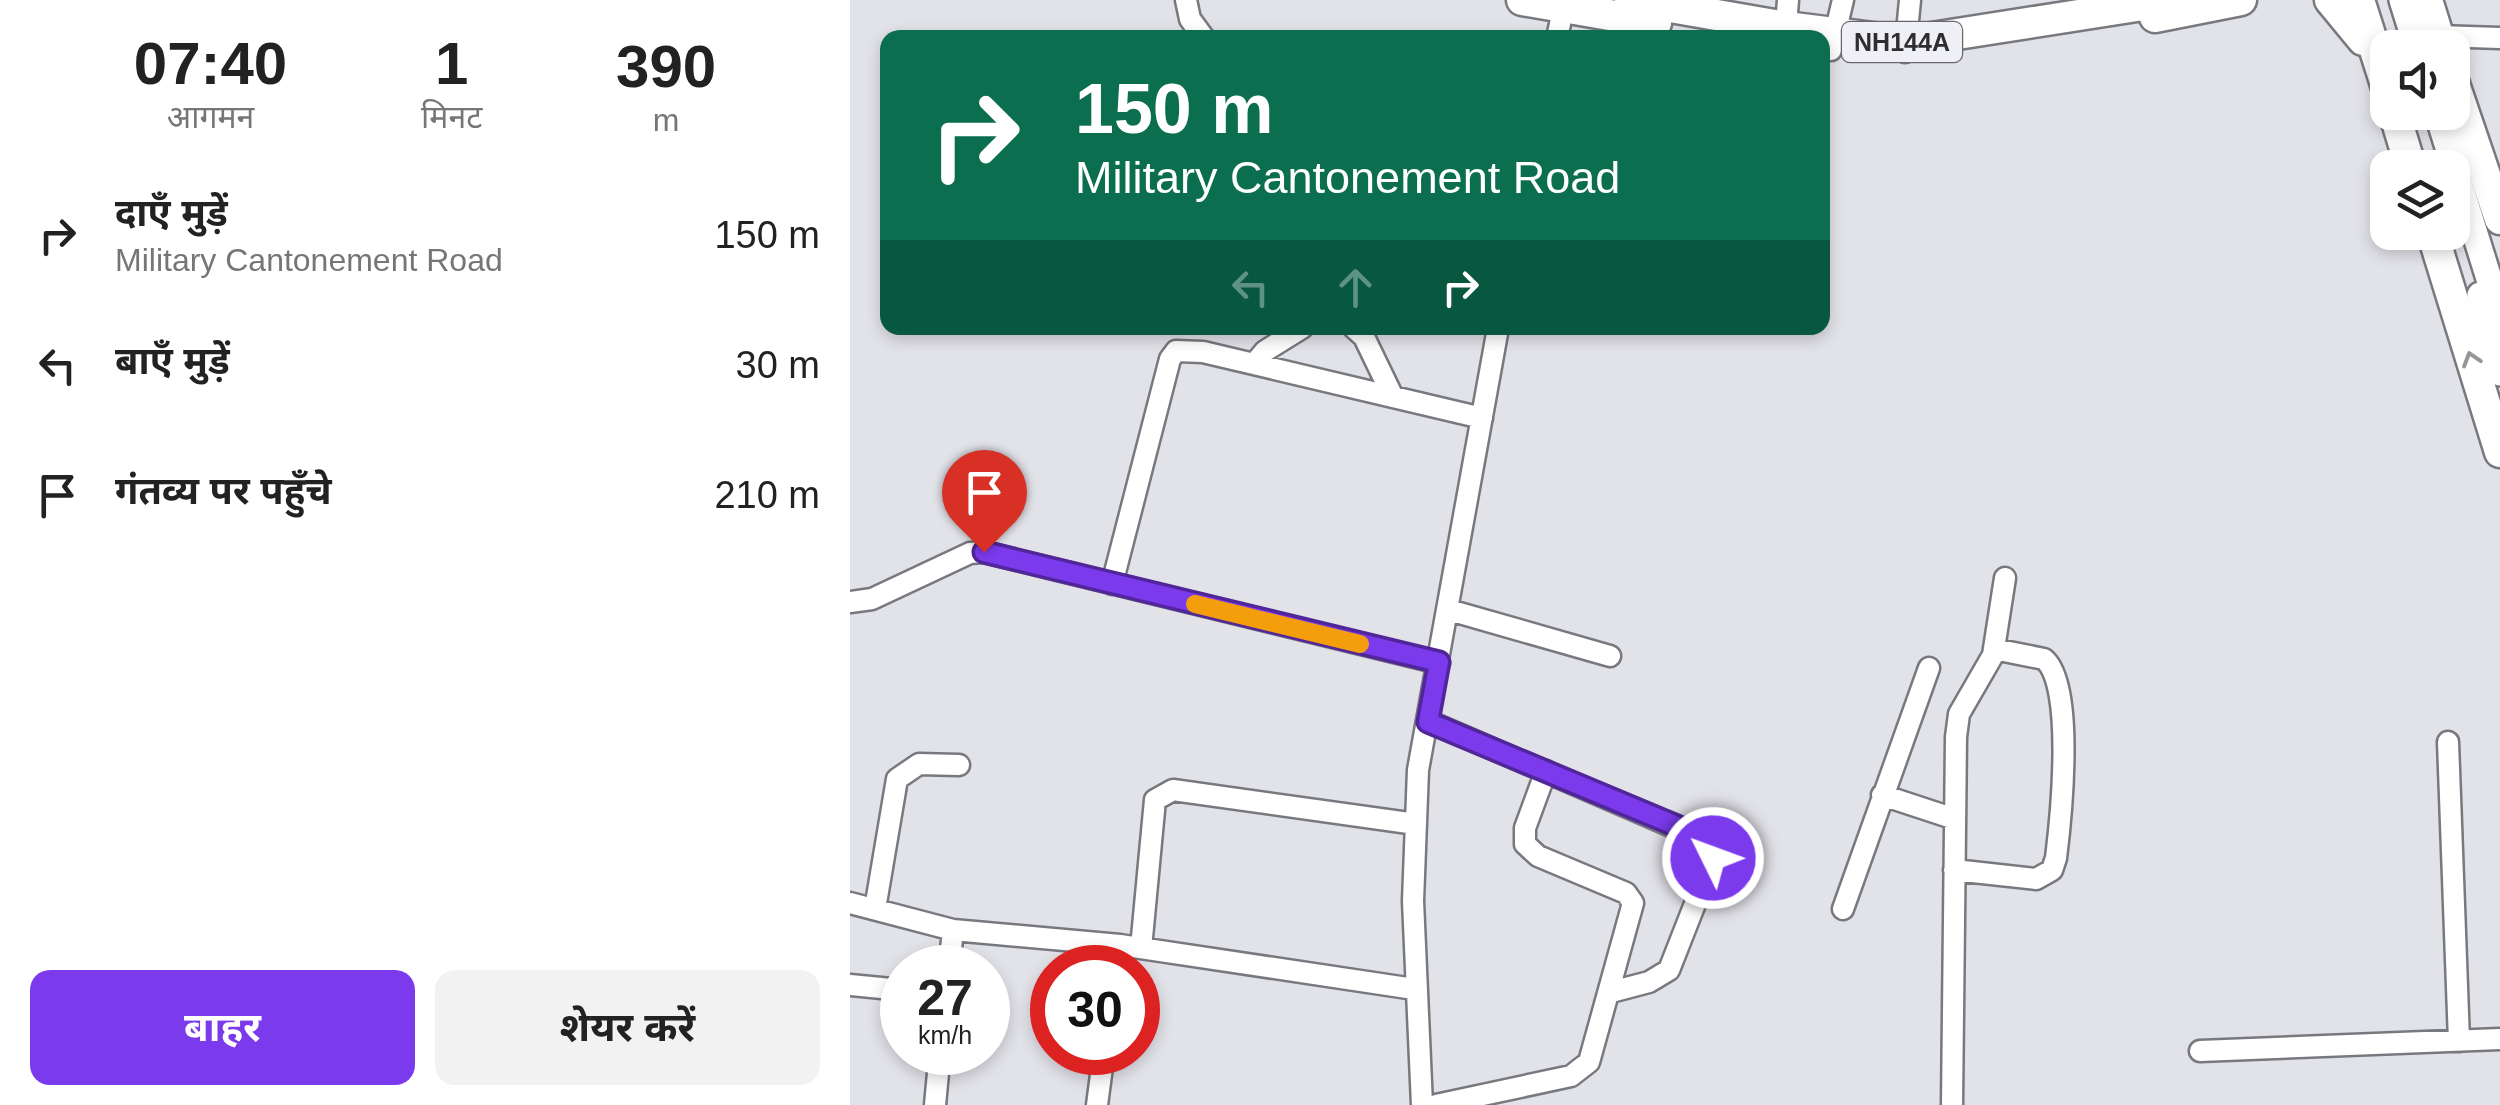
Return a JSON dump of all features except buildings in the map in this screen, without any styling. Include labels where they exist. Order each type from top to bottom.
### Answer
[{"type":"highway","name":"NH144A","points":[[1522,0],[1562,15],[1659,9],[1786,22]]},
{"type":"highway","name":"NH144A","points":[[1630,0],[1716,30]]},
{"type":"highway","name":"NH144A","points":[[1905,48],[2175,0]]},
{"type":"highway","name":"NH144A","points":[[1830,44],[1905,48],[2003,45],[2241,0]]},
{"type":"highway","points":[[2330,0],[2370,45]]},
{"type":"highway","points":[[2359,0],[2373,30]]},
{"type":"highway","points":[[2427,0],[2430,30]]},
{"type":"highway","points":[[2470,130],[2500,220]]},
{"type":"highway","points":[[2438,250],[2500,452]]},
{"type":"main road","points":[[2388,0],[2389,30]]},
{"type":"main road","points":[[2402,0],[2422,30]]},
{"type":"main road","points":[[2443,130],[2500,314]]},
{"type":"main road","points":[[2465,250],[2500,372]]},
{"type":"street","points":[[1186,0],[1190,19],[1198,30]]},
{"type":"street","points":[[1830,44],[1843,0]]},
{"type":"street","points":[[1905,48],[1910,0]]},
{"type":"street","points":[[2470,41],[2500,38]]},
{"type":"street","points":[[1254,364],[1265,351],[1291,335]]},
{"type":"street","points":[[1362,335],[1393,397]]},
{"type":"street","points":[[1422,1105],[1414,989],[1418,770],[1497,335]]},
{"type":"street","points":[[1112,584],[1171,356],[1179,350],[1482,418]]},
{"type":"street","points":[[850,602],[872,599],[977,551],[1439,662]]},
{"type":"street","points":[[1952,1105],[1954,820],[1959,714],[1994,649],[2005,578]]},
{"type":"street","points":[[1449,610],[1610,656]]},
{"type":"street","points":[[1954,870],[2036,879],[2052,870],[2056,858],[2062,762],[2057,676],[2044,659],[1994,649]]},
{"type":"street","points":[[1843,909],[1929,668]]},
{"type":"street","points":[[1428,722],[1696,834],[1713,852],[1669,970],[1649,982],[1610,992]]},
{"type":"street","points":[[2448,742],[2459,1042]]},
{"type":"street","points":[[875,909],[897,779],[919,764],[959,765]]},
{"type":"street","points":[[1436,1105],[1579,1072],[1589,1062],[1633,904],[1626,894],[1538,856],[1526,844],[1525,828],[1546,771]]},
{"type":"street","points":[[1141,945],[1155,800],[1162,794],[1173,790],[1416,824]]},
{"type":"street","points":[[1882,794],[1954,820]]},
{"type":"street","points":[[850,903],[953,930],[1125,945]]},
{"type":"street","points":[[951,945],[953,930]]},
{"type":"street","points":[[1160,951],[1414,989]]},
{"type":"street","points":[[850,984],[880,987]]},
{"type":"street","points":[[2200,1050],[2500,1039]]},
{"type":"street","points":[[934,1105],[937,1075]]},
{"type":"street","points":[[1096,1105],[1101,1075]]},
{"type":"slow traffic","points":[[1195,604],[1360,644]]},
{"type":"route","points":[[984,552],[1439,662],[1428,722],[1696,834],[1708,842],[1713,858]]}]
